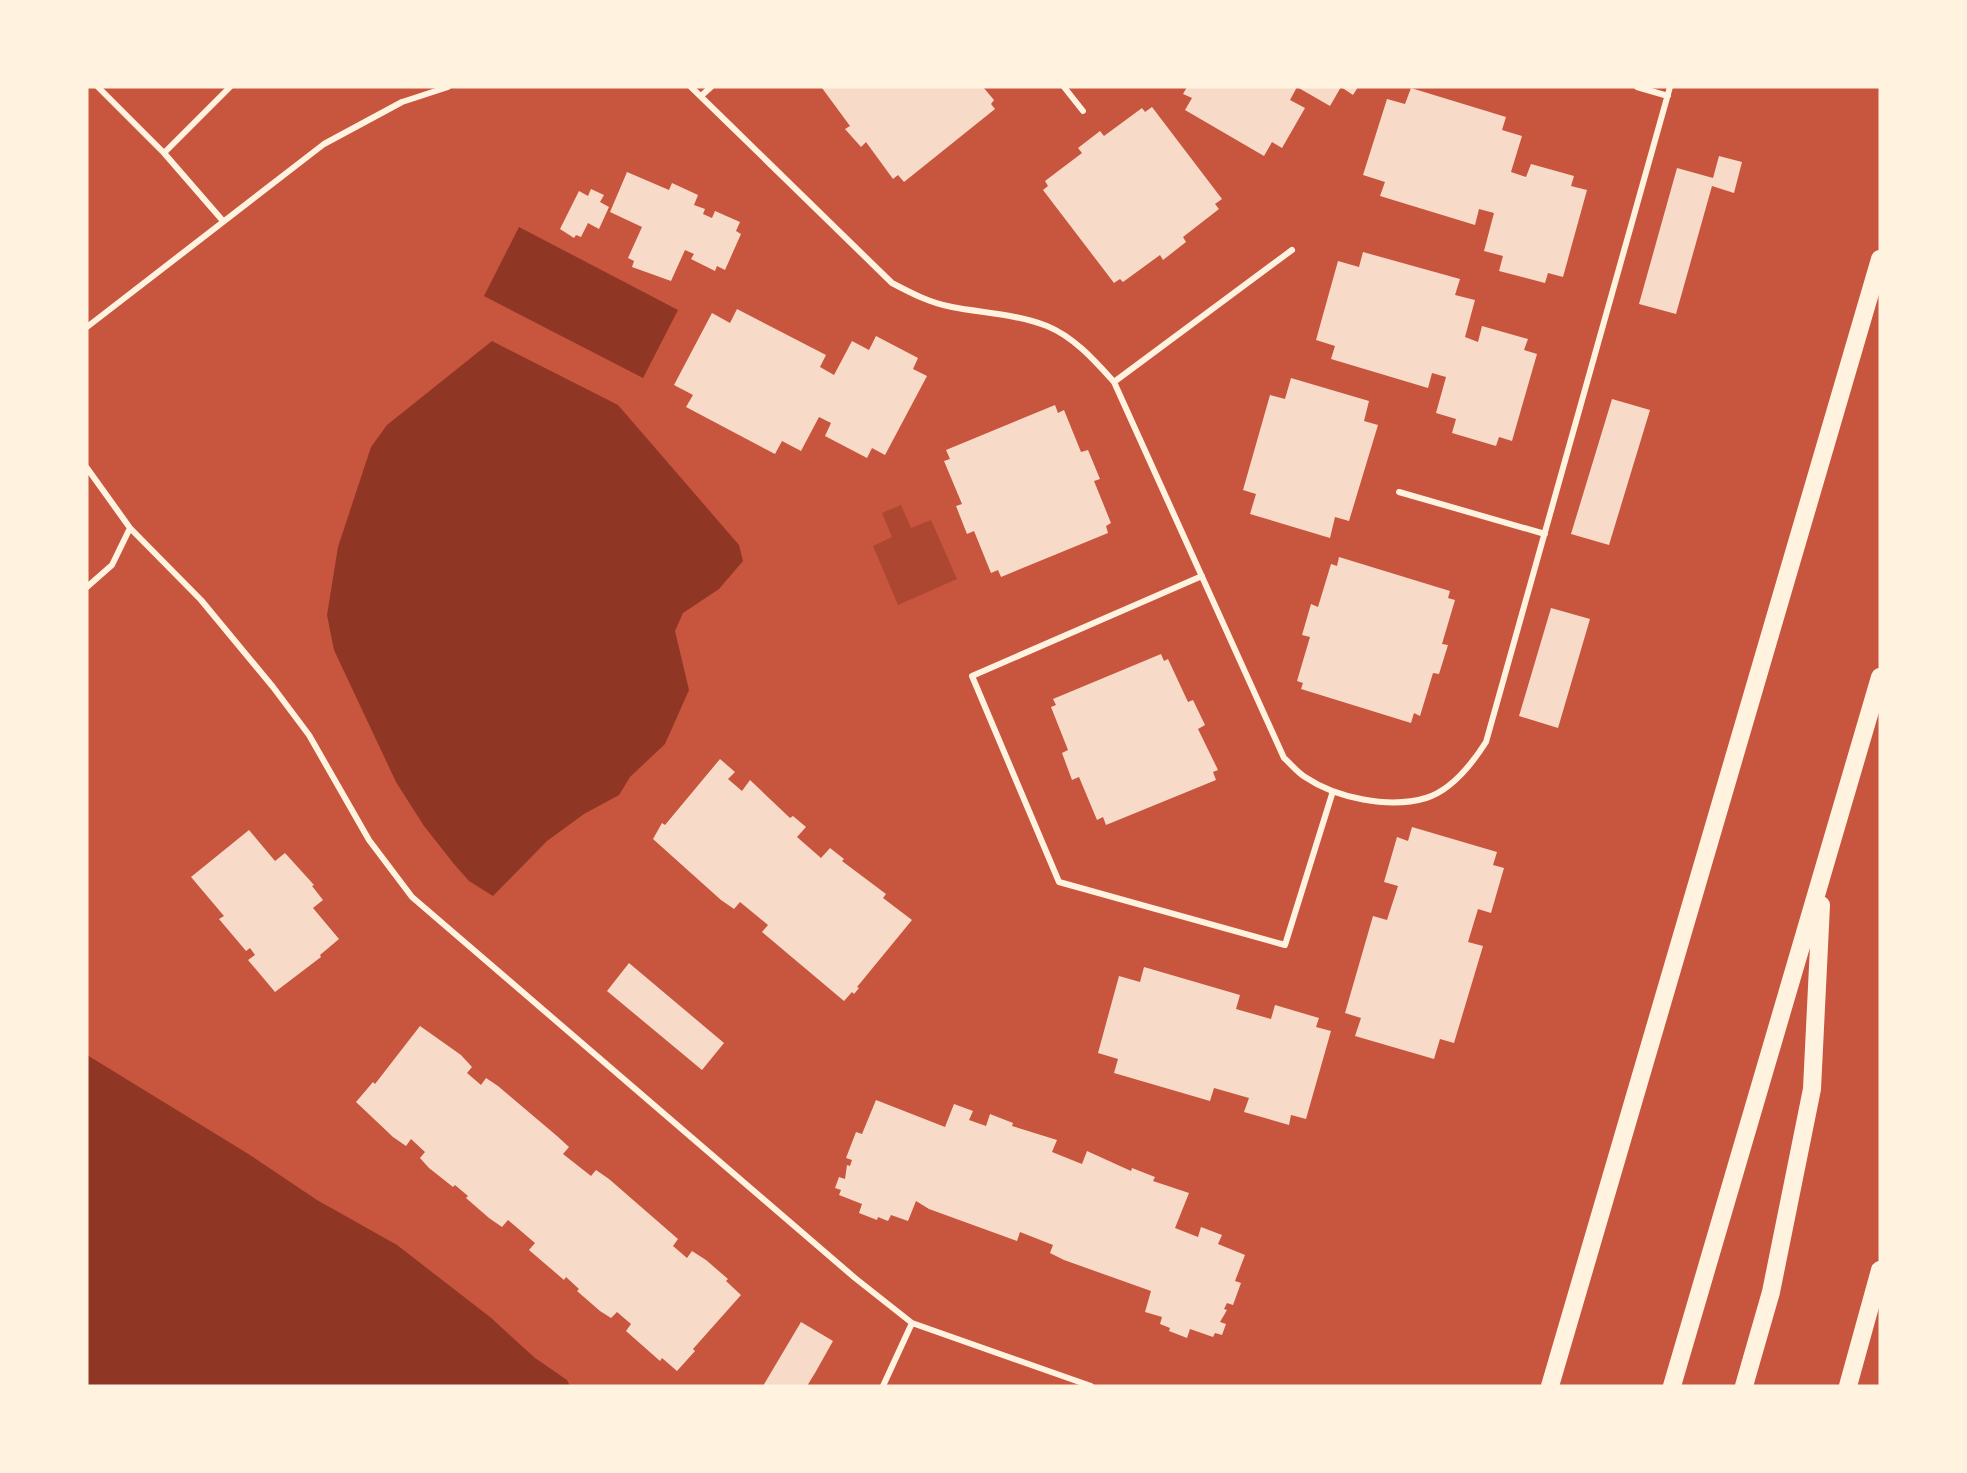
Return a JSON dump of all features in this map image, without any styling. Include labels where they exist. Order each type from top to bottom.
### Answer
[{"type":"highway","points":[[1550,1386],[1880,259]]},
{"type":"highway","points":[[1672,1386],[1880,677]]},
{"type":"highway","points":[[1744,1386],[1771,1292],[1812,1089],[1823,874]]},
{"type":"highway","points":[[1848,1386],[1880,1270]]},
{"type":"street","points":[[98,87],[164,153],[223,221]]},
{"type":"street","points":[[164,153],[230,87]]},
{"type":"street","points":[[87,327],[324,144],[402,102],[448,87]]},
{"type":"street","points":[[691,87],[892,283],[920,297],[951,307],[1002,314],[1048,326],[1089,354],[1114,382],[1284,759],[1305,777],[1333,790],[1388,803],[1427,798],[1458,777],[1473,763],[1486,742],[1670,87]]},
{"type":"street","points":[[700,96],[711,87]]},
{"type":"street","points":[[1064,87],[1083,111]]},
{"type":"street","points":[[1637,87],[1668,96]]},
{"type":"street","points":[[1114,382],[1292,250]]},
{"type":"street","points":[[87,468],[130,528],[201,600],[273,687],[309,735],[369,840],[412,897],[855,1278],[912,1323],[1091,1386]]},
{"type":"street","points":[[1399,492],[1545,534]]},
{"type":"street","points":[[87,587],[112,565],[130,528]]},
{"type":"street","points":[[1202,576],[972,676],[1059,882],[1285,945],[1333,790]]},
{"type":"street","points":[[883,1386],[912,1323]]},
{"type":"shaded area","points":[[519,227],[678,310],[643,378],[484,296]]},
{"type":"shaded area","points":[[492,341],[618,405],[739,545],[743,561],[719,589],[683,613],[675,631],[689,690],[665,744],[630,777],[619,795],[584,814],[547,841],[493,896],[469,881],[454,864],[424,826],[396,782],[334,650],[327,615],[338,547],[371,447],[387,425]]},
{"type":"shaded area","points":[[901,505],[911,528],[931,520],[957,579],[898,605],[873,546],[892,537],[882,513]]},
{"type":"shaded area","points":[[87,1055],[250,1155],[317,1200],[397,1245],[490,1317],[535,1358],[567,1380],[570,1386],[87,1386]]},
{"type":"building","points":[[983,87],[994,100],[991,104],[995,109],[904,182],[898,175],[893,179],[866,142],[861,147],[845,129],[850,126],[822,88]]},
{"type":"building","points":[[1187,87],[1297,87],[1290,100],[1305,108],[1282,148],[1272,142],[1264,156],[1185,110],[1192,98],[1183,94]]},
{"type":"building","points":[[1297,87],[1341,87],[1330,106]]},
{"type":"building","points":[[1341,87],[1358,87],[1353,95]]},
{"type":"building","points":[[1411,88],[1506,117],[1502,130],[1522,136],[1511,172],[1526,177],[1531,164],[1574,176],[1571,186],[1587,190],[1563,277],[1548,273],[1545,283],[1499,271],[1503,256],[1484,251],[1494,213],[1479,209],[1475,225],[1380,196],[1385,182],[1363,175],[1387,99],[1405,104]]},
{"type":"building","points":[[1152,107],[1222,199],[1215,204],[1219,209],[1183,237],[1186,242],[1163,260],[1160,255],[1123,282],[1120,279],[1114,283],[1043,190],[1048,186],[1045,181],[1082,153],[1078,148],[1100,131],[1104,136],[1142,108],[1145,112]]},
{"type":"building","points":[[1719,156],[1742,162],[1734,193],[1712,186],[1676,314],[1639,304],[1677,168],[1713,178]]},
{"type":"building","points":[[627,172],[669,190],[672,183],[698,195],[694,205],[705,209],[703,214],[712,218],[715,211],[740,222],[736,231],[741,234],[725,270],[717,266],[715,271],[691,259],[694,254],[685,250],[671,281],[632,267],[634,261],[628,258],[642,227],[610,212]]},
{"type":"building","points":[[591,189],[604,195],[600,202],[609,207],[599,229],[588,223],[581,237],[576,235],[574,238],[560,229],[579,191],[588,196]]},
{"type":"building","points":[[1363,252],[1460,279],[1455,295],[1475,300],[1465,337],[1478,342],[1482,326],[1528,339],[1524,350],[1537,354],[1512,441],[1499,437],[1496,446],[1452,433],[1456,419],[1436,413],[1446,377],[1432,373],[1428,388],[1331,359],[1335,346],[1316,340],[1338,261],[1359,267]]},
{"type":"building","points":[[737,309],[826,355],[820,367],[834,375],[852,341],[869,350],[876,336],[918,358],[913,369],[927,376],[885,455],[872,448],[867,458],[825,436],[831,423],[819,417],[801,451],[782,441],[775,454],[686,407],[693,395],[674,385],[712,313],[730,323]]},
{"type":"building","points":[[1291,378],[1369,401],[1364,421],[1378,425],[1349,521],[1335,517],[1330,538],[1250,514],[1256,494],[1243,490],[1270,395],[1285,399]]},
{"type":"building","points":[[1612,399],[1650,410],[1609,545],[1571,534]]},
{"type":"building","points":[[1055,405],[1058,413],[1064,410],[1081,452],[1088,450],[1100,479],[1094,481],[1111,523],[1106,526],[1108,533],[1001,577],[998,570],[991,573],[974,531],[967,534],[956,506],[962,504],[944,461],[950,459],[946,450]]},
{"type":"building","points":[[1339,557],[1450,591],[1448,598],[1455,600],[1442,644],[1448,645],[1439,674],[1433,673],[1420,716],[1414,713],[1411,723],[1301,689],[1303,683],[1297,681],[1310,637],[1302,635],[1311,604],[1318,607],[1331,564],[1337,566]]},
{"type":"building","points":[[1551,608],[1590,619],[1558,728],[1519,716]]},
{"type":"building","points":[[1161,654],[1164,661],[1168,659],[1188,702],[1193,700],[1205,725],[1198,729],[1218,770],[1213,772],[1216,780],[1106,825],[1103,817],[1097,820],[1079,777],[1072,780],[1062,753],[1068,750],[1051,707],[1056,705],[1053,699]]},
{"type":"building","points":[[720,759],[735,772],[728,779],[742,791],[750,780],[790,818],[793,816],[806,827],[797,837],[821,858],[830,848],[844,859],[842,861],[886,894],[883,898],[912,920],[857,987],[859,988],[854,994],[852,992],[844,1001],[762,932],[768,925],[740,902],[734,909],[721,900],[653,839],[662,823],[665,825]]},
{"type":"building","points":[[1412,827],[1497,852],[1493,865],[1504,868],[1491,913],[1478,909],[1468,942],[1483,946],[1454,1043],[1440,1039],[1434,1059],[1355,1036],[1361,1018],[1345,1013],[1373,916],[1387,920],[1398,886],[1384,882],[1397,837],[1408,841]]},
{"type":"building","points":[[249,830],[275,861],[285,853],[314,885],[312,886],[323,900],[313,908],[339,939],[320,955],[321,957],[275,992],[248,960],[255,955],[250,948],[246,951],[219,919],[224,916],[191,877]]},
{"type":"building","points":[[629,963],[724,1043],[702,1070],[607,991]]},
{"type":"building","points":[[1144,967],[1240,995],[1236,1009],[1271,1019],[1275,1005],[1319,1018],[1316,1027],[1331,1031],[1306,1119],[1291,1115],[1289,1125],[1244,1112],[1249,1098],[1214,1088],[1210,1101],[1114,1073],[1118,1059],[1098,1053],[1119,976],[1140,982]]},
{"type":"building","points":[[420,1026],[461,1055],[472,1067],[467,1073],[481,1085],[486,1078],[498,1086],[557,1136],[569,1147],[563,1154],[591,1176],[596,1170],[609,1179],[678,1239],[673,1246],[687,1258],[692,1251],[706,1260],[728,1279],[726,1281],[741,1295],[693,1349],[695,1351],[677,1371],[662,1358],[660,1361],[626,1331],[631,1324],[617,1312],[611,1318],[600,1311],[577,1291],[579,1289],[566,1277],[564,1280],[529,1250],[535,1243],[508,1220],[502,1227],[489,1218],[455,1185],[453,1187],[429,1168],[420,1158],[425,1152],[411,1139],[406,1146],[393,1137],[356,1102],[373,1082],[375,1084]]},
{"type":"building","points":[[876,1100],[945,1127],[954,1104],[973,1111],[969,1120],[986,1126],[990,1114],[1013,1123],[1012,1126],[1057,1140],[1052,1152],[1082,1164],[1087,1151],[1131,1171],[1132,1168],[1155,1177],[1153,1181],[1189,1193],[1175,1228],[1198,1237],[1201,1227],[1222,1235],[1218,1244],[1245,1255],[1235,1281],[1241,1283],[1233,1305],[1227,1303],[1224,1309],[1227,1310],[1220,1322],[1226,1324],[1222,1335],[1215,1333],[1213,1337],[1190,1329],[1187,1338],[1169,1331],[1170,1328],[1160,1324],[1162,1317],[1145,1312],[1151,1291],[1064,1260],[1050,1253],[1053,1245],[1020,1232],[1017,1241],[929,1209],[916,1201],[908,1221],[891,1215],[888,1221],[878,1217],[877,1220],[859,1213],[862,1204],[839,1195],[841,1190],[835,1188],[839,1177],[845,1179],[847,1165],[850,1166],[852,1160],[846,1158],[856,1132],[862,1134]]},
{"type":"building","points":[[801,1322],[833,1341],[815,1373],[807,1386],[763,1386]]}]
